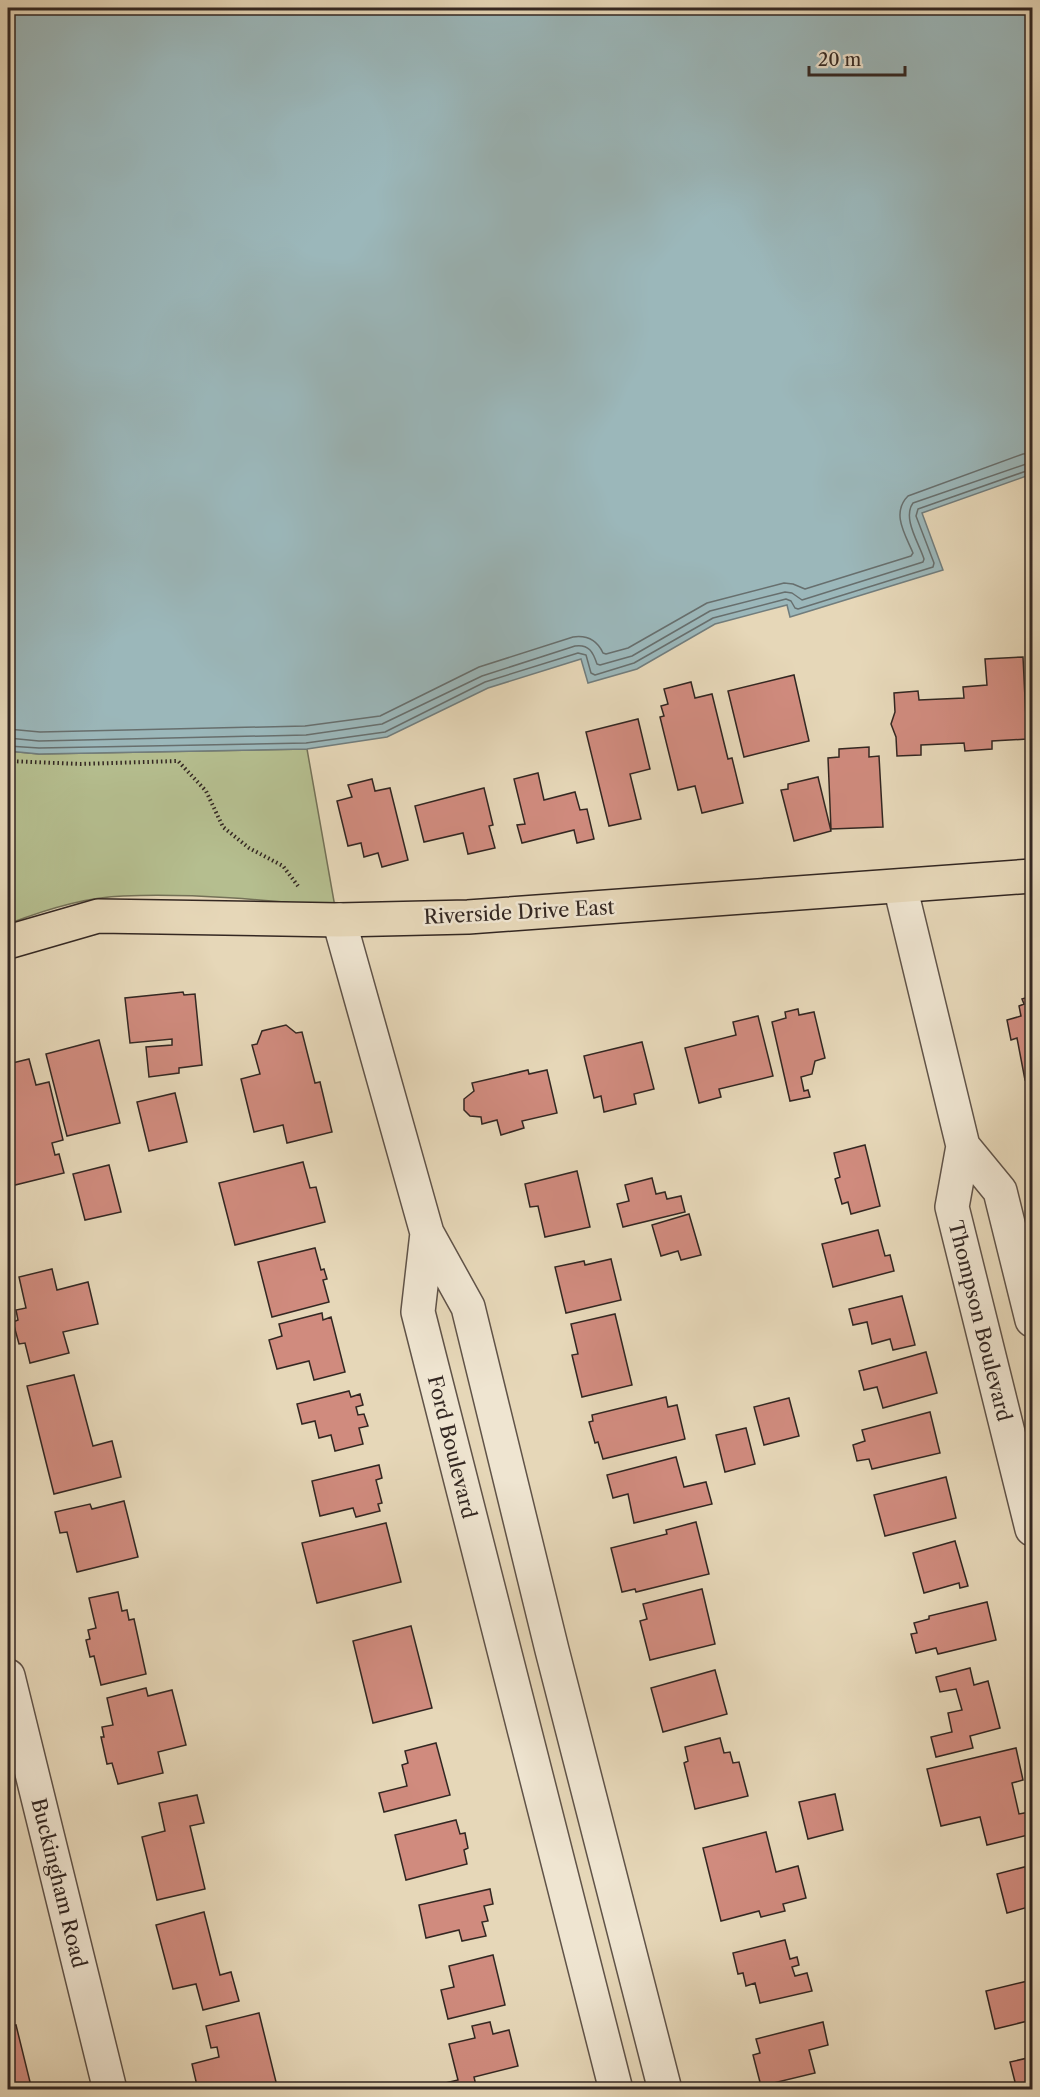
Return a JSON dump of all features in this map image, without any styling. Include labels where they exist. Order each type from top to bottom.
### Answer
[{"type":"main road","name":"Riverside Drive East","points":[[8,942],[98,916],[339,921],[468,917],[1032,876]]},
{"type":"street","name":"Thompson Boulevard","points":[[900,886],[963,1146],[952,1207],[1032,1530]]},
{"type":"street","name":"Ford Boulevard","points":[[339,921],[427,1233],[468,1307],[552,1650],[665,2090]]},
{"type":"street","name":"Thompson Boulevard","points":[[963,1146],[1000,1191],[1032,1320]]},
{"type":"street","name":"Ford Boulevard","points":[[427,1233],[418,1312],[616,2090]]},
{"type":"street","points":[[506,1659],[552,1650]]},
{"type":"street","name":"Buckingham Road","points":[[8,1676],[110,2090]]},
{"type":"street","points":[[574,1920],[619,1910]]},
{"type":"path","points":[[8,761],[80,764],[178,761],[206,791],[224,827],[249,848],[283,866],[301,889]]},
{"type":"green space","points":[[307,749],[335,907],[203,896],[123,896],[64,905],[8,924],[8,751],[39,754]]},
{"type":"water","points":[[8,8],[1032,8],[1032,474],[922,513],[943,570],[790,617],[787,605],[715,624],[637,669],[588,683],[581,659],[488,688],[387,737],[307,749],[39,754],[8,751]]},
{"type":"building","points":[[1023,657],[1027,739],[992,741],[992,749],[965,751],[964,743],[921,745],[921,755],[897,756],[896,737],[891,724],[895,712],[894,693],[918,691],[919,700],[964,698],[963,687],[987,685],[985,659]]},
{"type":"building","points":[[794,675],[809,741],[744,757],[728,691]]},
{"type":"building","points":[[691,682],[695,698],[712,694],[728,759],[732,758],[743,803],[702,813],[695,786],[678,790],[660,717],[664,716],[661,706],[668,704],[664,689]]},
{"type":"building","points":[[638,719],[650,769],[630,774],[641,819],[609,826],[586,732]]},
{"type":"building","points":[[869,747],[869,757],[879,756],[883,827],[831,829],[828,758],[839,757],[839,749]]},
{"type":"building","points":[[538,773],[544,800],[575,792],[580,810],[587,809],[594,839],[577,843],[574,830],[522,843],[517,825],[525,824],[514,779]]},
{"type":"building","points":[[818,777],[831,831],[794,841],[781,790],[788,789],[788,784]]},
{"type":"building","points":[[372,779],[375,791],[390,788],[408,860],[382,867],[378,853],[364,857],[361,843],[348,846],[337,801],[352,797],[348,785]]},
{"type":"building","points":[[484,788],[493,825],[489,826],[495,848],[468,854],[463,833],[424,842],[415,806]]},
{"type":"building","points":[[183,992],[184,995],[195,994],[202,1065],[179,1068],[179,1073],[149,1077],[146,1047],[172,1045],[172,1039],[130,1043],[125,998]]},
{"type":"building","points":[[1032,996],[1032,1080],[1025,1080],[1017,1038],[1011,1040],[1007,1020],[1021,1016],[1019,1006],[1024,1004],[1022,999]]},
{"type":"building","points":[[798,1009],[799,1015],[814,1012],[825,1058],[815,1061],[812,1074],[801,1077],[804,1091],[808,1090],[810,1097],[790,1101],[772,1022],[786,1018],[785,1012]]},
{"type":"building","points":[[758,1016],[773,1076],[719,1089],[721,1097],[699,1103],[685,1048],[736,1035],[733,1022]]},
{"type":"building","points":[[286,1025],[296,1033],[302,1032],[315,1083],[320,1082],[332,1132],[287,1143],[283,1125],[254,1132],[241,1079],[260,1074],[252,1045],[257,1044],[262,1031]]},
{"type":"building","points":[[99,1040],[120,1123],[67,1136],[46,1054]]},
{"type":"building","points":[[642,1042],[654,1089],[634,1094],[636,1104],[604,1112],[601,1096],[594,1098],[584,1056]]},
{"type":"building","points":[[29,1059],[36,1085],[49,1082],[63,1140],[52,1143],[55,1155],[59,1154],[64,1173],[11,1186],[8,1174],[8,1064]]},
{"type":"building","points":[[528,1070],[529,1074],[547,1070],[557,1113],[522,1121],[524,1128],[501,1135],[497,1120],[482,1124],[481,1117],[470,1116],[464,1110],[464,1099],[474,1091],[472,1083]]},
{"type":"building","points":[[175,1093],[187,1142],[149,1151],[137,1102]]},
{"type":"building","points":[[865,1145],[880,1206],[851,1214],[848,1202],[842,1204],[835,1179],[840,1177],[834,1153]]},
{"type":"building","points":[[303,1162],[310,1188],[316,1187],[325,1222],[235,1245],[219,1183]]},
{"type":"building","points":[[109,1165],[121,1212],[85,1220],[73,1174]]},
{"type":"building","points":[[577,1171],[590,1227],[545,1237],[538,1206],[530,1207],[525,1184]]},
{"type":"building","points":[[652,1178],[656,1194],[665,1192],[667,1199],[681,1196],[685,1212],[623,1227],[617,1204],[629,1201],[625,1185]]},
{"type":"building","points":[[689,1214],[701,1255],[681,1260],[678,1251],[661,1256],[652,1225]]},
{"type":"building","points":[[878,1230],[885,1256],[890,1255],[894,1271],[833,1287],[822,1244]]},
{"type":"building","points":[[315,1248],[321,1270],[324,1269],[327,1279],[323,1280],[329,1302],[272,1317],[258,1262]]},
{"type":"building","points":[[611,1259],[621,1300],[566,1313],[555,1267],[584,1261],[585,1265]]},
{"type":"building","points":[[52,1269],[57,1290],[88,1282],[98,1324],[63,1332],[69,1353],[30,1363],[25,1343],[19,1344],[13,1322],[18,1320],[16,1310],[26,1308],[19,1277]]},
{"type":"building","points":[[902,1296],[915,1345],[893,1350],[890,1339],[872,1344],[867,1322],[853,1325],[849,1309]]},
{"type":"building","points":[[322,1313],[323,1320],[331,1317],[345,1372],[314,1380],[309,1361],[277,1369],[269,1340],[282,1336],[279,1324]]},
{"type":"building","points":[[615,1314],[632,1385],[582,1397],[572,1355],[578,1354],[571,1324]]},
{"type":"building","points":[[926,1352],[937,1393],[883,1408],[877,1387],[864,1390],[859,1371]]},
{"type":"building","points":[[74,1375],[93,1446],[112,1441],[121,1477],[54,1494],[27,1386]]},
{"type":"building","points":[[349,1391],[351,1397],[360,1394],[363,1405],[356,1407],[358,1415],[364,1414],[368,1426],[359,1428],[363,1444],[335,1451],[331,1435],[319,1438],[315,1421],[302,1424],[297,1404]]},
{"type":"building","points":[[666,1397],[668,1407],[677,1405],[685,1439],[603,1459],[598,1442],[595,1443],[589,1422],[593,1421],[592,1415]]},
{"type":"building","points":[[789,1398],[799,1436],[764,1445],[754,1407]]},
{"type":"building","points":[[930,1412],[940,1453],[872,1469],[869,1459],[857,1461],[853,1445],[865,1441],[862,1430]]},
{"type":"building","points":[[746,1428],[755,1464],[725,1472],[716,1435]]},
{"type":"building","points":[[676,1457],[684,1487],[706,1482],[712,1504],[634,1523],[628,1494],[613,1498],[607,1475]]},
{"type":"building","points":[[379,1465],[382,1478],[376,1480],[382,1503],[378,1504],[380,1511],[356,1517],[353,1508],[320,1516],[312,1481]]},
{"type":"building","points":[[946,1477],[956,1518],[885,1536],[874,1495]]},
{"type":"building","points":[[124,1501],[138,1557],[77,1572],[67,1532],[60,1533],[55,1512],[90,1504],[92,1509]]},
{"type":"building","points":[[696,1522],[709,1574],[636,1592],[635,1589],[622,1592],[611,1548],[667,1534],[666,1530]]},
{"type":"building","points":[[386,1523],[401,1582],[317,1603],[302,1543]]},
{"type":"building","points":[[955,1541],[968,1586],[960,1588],[959,1583],[924,1593],[913,1553]]},
{"type":"building","points":[[702,1589],[715,1644],[650,1660],[640,1621],[647,1619],[643,1604]]},
{"type":"building","points":[[118,1592],[122,1611],[127,1610],[129,1620],[134,1619],[146,1674],[101,1685],[94,1656],[90,1657],[86,1640],[90,1639],[88,1630],[96,1628],[89,1598]]},
{"type":"building","points":[[987,1602],[996,1640],[938,1654],[936,1648],[916,1653],[911,1634],[917,1633],[914,1623],[929,1619],[929,1616]]},
{"type":"building","points":[[411,1626],[432,1708],[373,1723],[353,1641]]},
{"type":"building","points":[[970,1668],[974,1685],[988,1681],[1000,1728],[970,1736],[973,1748],[936,1757],[931,1737],[952,1732],[948,1713],[962,1710],[956,1689],[940,1692],[936,1677]]},
{"type":"building","points":[[715,1670],[727,1714],[663,1732],[651,1688]]},
{"type":"building","points":[[146,1688],[148,1696],[172,1690],[186,1745],[158,1752],[163,1773],[118,1784],[112,1763],[107,1764],[101,1737],[104,1737],[102,1727],[113,1725],[107,1698]]},
{"type":"building","points":[[720,1738],[724,1753],[730,1752],[733,1763],[739,1762],[748,1796],[695,1809],[684,1763],[688,1761],[685,1747]]},
{"type":"building","points":[[436,1743],[450,1795],[384,1812],[379,1793],[407,1786],[402,1765],[408,1763],[405,1751]]},
{"type":"building","points":[[1016,1748],[1023,1780],[1012,1783],[1019,1814],[1030,1812],[1032,1834],[987,1845],[980,1817],[941,1826],[927,1769]]},
{"type":"building","points":[[835,1794],[843,1830],[808,1839],[799,1802]]},
{"type":"building","points":[[197,1795],[204,1823],[190,1826],[205,1889],[157,1900],[142,1837],[165,1831],[159,1803]]},
{"type":"building","points":[[456,1820],[460,1834],[465,1833],[468,1848],[464,1850],[467,1864],[406,1880],[395,1835]]},
{"type":"building","points":[[766,1832],[776,1872],[798,1866],[806,1898],[783,1904],[785,1911],[761,1917],[759,1911],[721,1921],[703,1848]]},
{"type":"building","points":[[1032,1865],[1032,1906],[1007,1913],[997,1874]]},
{"type":"building","points":[[490,1889],[493,1904],[484,1906],[488,1921],[482,1922],[486,1936],[462,1941],[459,1930],[426,1938],[419,1905]]},
{"type":"building","points":[[204,1912],[220,1975],[231,1972],[239,2001],[203,2010],[196,1984],[173,1989],[156,1925]]},
{"type":"building","points":[[785,1940],[790,1959],[797,1957],[799,1965],[792,1967],[795,1976],[807,1973],[812,1991],[760,2003],[755,1983],[746,1986],[743,1973],[738,1974],[733,1953]]},
{"type":"building","points":[[493,1955],[505,2005],[448,2019],[441,1990],[454,1987],[449,1966]]},
{"type":"building","points":[[1032,1980],[1032,2020],[995,2029],[986,1991]]},
{"type":"building","points":[[259,2013],[278,2090],[198,2090],[192,2064],[219,2057],[217,2047],[211,2048],[206,2026]]},
{"type":"building","points":[[490,2022],[493,2034],[509,2030],[518,2066],[474,2077],[477,2090],[447,2090],[445,2083],[458,2080],[449,2044],[475,2038],[472,2026]]},
{"type":"building","points":[[823,2022],[828,2045],[809,2050],[815,2073],[761,2086],[753,2055],[760,2053],[756,2039]]},
{"type":"building","points":[[16,2025],[32,2090],[8,2090],[8,2027]]},
{"type":"building","points":[[1032,2057],[1032,2090],[1017,2090],[1010,2062]]},
{"type":"building","points":[[841,2084],[843,2090],[820,2090]]}]
